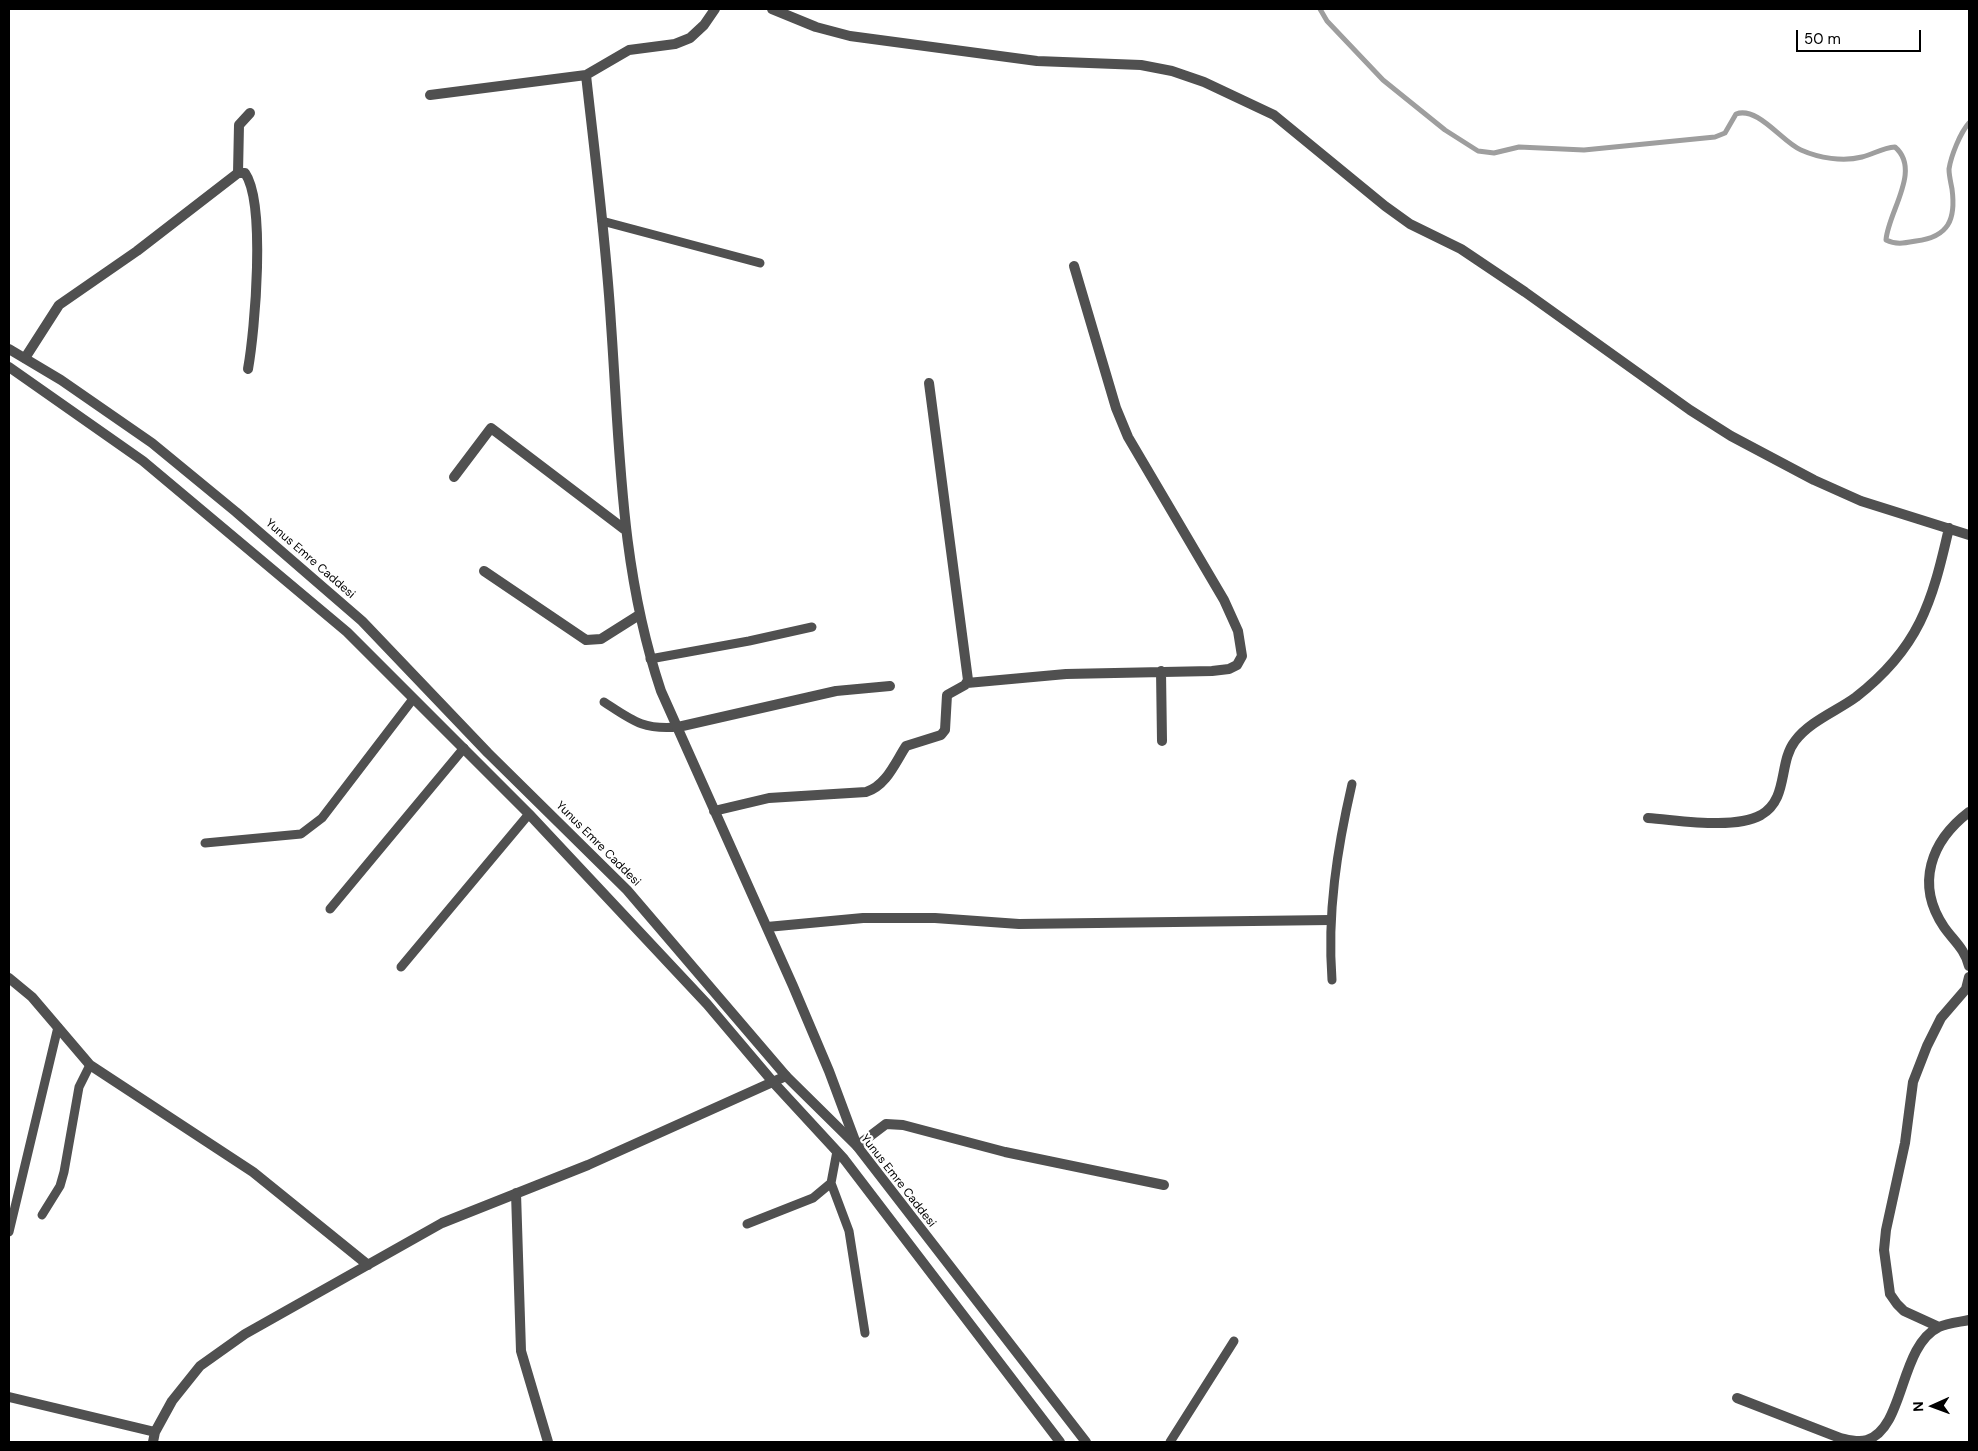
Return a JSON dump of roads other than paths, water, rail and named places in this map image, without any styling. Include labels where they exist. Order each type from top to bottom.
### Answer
[{"type":"street","points":[[430,94],[586,74],[629,50],[675,44],[690,38],[704,25],[715,9]]},
{"type":"street","points":[[772,9],[816,28],[850,36],[1029,61],[1141,65],[1172,70],[1204,82],[1274,115],[1385,206],[1410,224],[1461,249],[1525,292],[1690,410],[1731,436],[1814,480],[1861,501],[1969,535]]},
{"type":"street","points":[[586,74],[602,221],[624,528],[639,614],[650,659],[661,690],[829,1071],[857,1146],[886,1124],[903,1125],[1005,1152],[1164,1185]]},
{"type":"street","points":[[238,173],[239,126],[250,113]]},
{"type":"street","points":[[25,358],[59,305],[137,251],[238,173],[245,173],[250,181],[258,222],[254,337],[248,369]]},
{"type":"street","points":[[714,811],[769,798],[874,790],[887,777],[906,746],[936,737],[945,730],[947,695],[967,683],[1066,674],[1212,671],[1237,665],[1242,656],[1241,644],[1224,600],[1128,437],[1116,408],[1074,266]]},
{"type":"street","name":"Yunus Emre Caddesi","points":[[9,349],[61,380],[152,443],[236,512],[362,621],[488,753],[627,890],[786,1076],[857,1146],[1086,1442]]},
{"type":"street","points":[[9,367],[143,461],[347,632],[529,814],[707,1004],[772,1082],[837,1151],[1060,1442]]},
{"type":"street","points":[[929,384],[967,683]]},
{"type":"street","points":[[454,477],[492,428],[624,528]]},
{"type":"street","points":[[1648,818],[1706,822],[1746,820],[1762,814],[1772,805],[1780,789],[1787,758],[1795,740],[1820,720],[1857,696],[1901,656],[1920,626],[1938,577],[1949,528]]},
{"type":"street","points":[[484,571],[586,640],[601,639],[639,614]]},
{"type":"street","points":[[1161,671],[1162,741]]},
{"type":"street","points":[[678,727],[836,691],[890,686]]},
{"type":"street","points":[[1969,812],[1954,824],[1933,853],[1930,864],[1929,886],[1938,914],[1944,926],[1962,949],[1969,966]]},
{"type":"street","points":[[767,927],[863,918],[935,918],[1019,924],[1330,920]]},
{"type":"street","points":[[1939,1327],[1904,1311],[1897,1304],[1889,1287],[1884,1250],[1887,1222],[1905,1143],[1913,1082],[1930,1039],[1942,1018],[1966,989],[1969,977]]},
{"type":"street","points":[[9,978],[32,997],[90,1064],[253,1172],[368,1265]]},
{"type":"street","points":[[9,1396],[154,1437],[172,1401],[200,1366],[245,1334],[442,1223],[588,1164],[786,1076]]},
{"type":"street","points":[[516,1194],[520,1346],[548,1442]]},
{"type":"street","points":[[1737,1398],[1840,1438],[1857,1442],[1868,1440],[1888,1423],[1920,1343],[1939,1327],[1969,1320]]},
{"type":"lane","points":[[602,221],[760,262]]},
{"type":"lane","points":[[650,659],[749,642],[812,627]]},
{"type":"lane","points":[[204,843],[288,836],[308,830],[322,818],[413,699]]},
{"type":"lane","points":[[604,702],[636,723],[656,729],[678,727]]},
{"type":"lane","points":[[330,909],[464,748]]},
{"type":"lane","points":[[1332,980],[1330,920],[1334,873],[1352,784]]},
{"type":"lane","points":[[401,967],[529,814]]},
{"type":"lane","points":[[9,1232],[58,1027]]},
{"type":"lane","points":[[42,1215],[60,1186],[79,1087],[90,1064]]},
{"type":"lane","points":[[837,1151],[831,1183],[848,1231],[865,1333]]},
{"type":"lane","points":[[747,1224],[813,1198],[831,1183]]},
{"type":"lane","points":[[1170,1442],[1234,1341]]},
{"type":"waterway","points":[[1320,9],[1327,21],[1383,80],[1445,130],[1478,151],[1494,153],[1519,147],[1584,150],[1715,137],[1725,133],[1736,114],[1744,113],[1753,115],[1761,120],[1801,150],[1823,157],[1855,158],[1895,147],[1902,156],[1905,167],[1905,179],[1888,229],[1886,240],[1893,243],[1927,239],[1943,231],[1948,225],[1953,209],[1949,172],[1950,164],[1959,139],[1969,123]]}]
